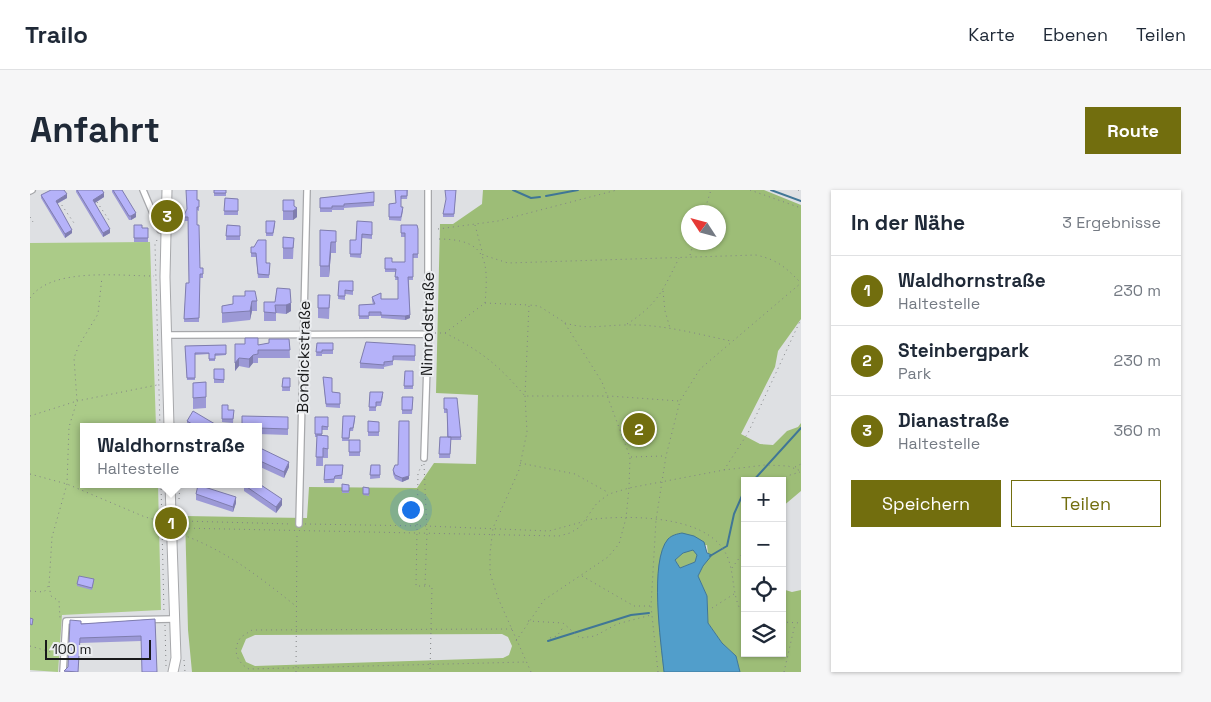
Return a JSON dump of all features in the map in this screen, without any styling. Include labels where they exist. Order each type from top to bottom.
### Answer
[{"type":"main road","points":[[167,190],[169,423]]},
{"type":"main road","points":[[170,488],[174,620],[176,658],[179,672]]},
{"type":"main road","points":[[173,672],[176,658]]},
{"type":"street","points":[[143,190],[160,230],[166,232]]},
{"type":"street","name":"Bondickstraße","points":[[299,524],[308,190]]},
{"type":"street","name":"Nimrodstraße","points":[[424,458],[428,334],[428,190]]},
{"type":"street","points":[[167,335],[428,334]]},
{"type":"street","points":[[63,672],[66,621],[174,620]]},
{"type":"path","points":[[438,229],[475,225],[617,190]]},
{"type":"path","points":[[706,205],[711,190]]},
{"type":"path","points":[[750,190],[801,208]]},
{"type":"path","points":[[58,198],[74,223]]},
{"type":"path","points":[[95,198],[109,220]]},
{"type":"path","points":[[30,217],[33,222]]},
{"type":"path","points":[[475,225],[483,255],[487,282],[485,303]]},
{"type":"path","points":[[158,238],[154,244],[160,423]]},
{"type":"path","points":[[438,239],[457,239],[473,244],[483,255],[508,263],[756,255],[773,258],[785,266],[801,283],[700,369],[680,401],[666,456],[656,520],[651,606],[658,672]]},
{"type":"path","points":[[690,256],[692,250]]},
{"type":"path","points":[[627,325],[647,311],[663,290],[680,257]]},
{"type":"path","points":[[30,298],[39,289],[56,280],[72,277],[154,276]]},
{"type":"path","points":[[60,618],[59,601],[51,596],[49,585],[52,537],[67,484],[69,427],[77,402],[74,358],[79,345],[98,314],[102,277]]},
{"type":"path","points":[[663,290],[665,311],[670,328]]},
{"type":"path","points":[[445,333],[485,303],[539,306],[564,322],[596,328],[627,325],[670,328],[732,341]]},
{"type":"path","points":[[529,306],[525,396],[527,432],[520,463],[493,528],[490,573],[498,598],[531,672]]},
{"type":"path","points":[[724,470],[748,433],[801,319]]},
{"type":"path","points":[[516,641],[544,600],[608,557],[619,544],[626,518],[630,457],[609,396],[590,361],[564,322]]},
{"type":"path","points":[[428,334],[445,333],[471,346],[499,365],[525,396]]},
{"type":"path","points":[[30,416],[77,402],[157,385]]},
{"type":"path","points":[[525,396],[609,396],[680,401]]},
{"type":"path","points":[[630,457],[666,456]]},
{"type":"path","points":[[424,458],[425,586]]},
{"type":"path","points":[[424,458],[418,474],[416,586],[432,586],[430,672]]},
{"type":"path","points":[[520,463],[575,474],[609,494]]},
{"type":"path","points":[[182,528],[298,532],[559,536],[570,533],[585,520],[597,503],[609,494],[629,488],[724,470],[765,465],[794,467],[801,464]]},
{"type":"path","points":[[794,467],[801,472]]},
{"type":"path","points":[[786,477],[801,472]]},
{"type":"path","points":[[30,475],[67,484],[145,517],[160,521]]},
{"type":"path","points":[[161,488],[166,672]]},
{"type":"path","points":[[418,527],[549,531],[585,520],[612,517],[656,520],[696,528],[714,538],[722,546],[732,568],[734,594],[741,608]]},
{"type":"path","points":[[296,671],[299,524]]},
{"type":"path","points":[[183,535],[205,543],[241,563],[297,608]]},
{"type":"path","points":[[732,568],[741,556]]},
{"type":"path","points":[[582,575],[584,578],[634,606],[651,606]]},
{"type":"path","points":[[30,592],[44,592],[49,585]]},
{"type":"path","points":[[712,608],[734,594]]},
{"type":"path","points":[[528,621],[565,625],[580,638],[594,636],[617,624],[652,615]]},
{"type":"path","points":[[786,623],[801,624]]},
{"type":"path","points":[[784,672],[795,624]]},
{"type":"path","points":[[550,638],[556,636],[565,625]]},
{"type":"path","points":[[512,629],[248,631],[238,641],[236,653],[240,662],[249,669],[296,671],[526,662]]},
{"type":"path","points":[[30,646],[58,654]]},
{"type":"green space","points":[[483,190],[764,190],[801,205],[801,319],[778,351],[775,367],[741,434],[760,444],[773,445],[787,431],[798,427],[801,423],[801,491],[786,504],[786,477],[741,477],[741,657],[786,657],[786,590],[792,592],[801,590],[801,672],[740,672],[736,656],[722,643],[708,623],[707,596],[698,576],[708,555],[707,545],[662,553],[658,577],[664,672],[192,672],[188,630],[185,516],[307,518],[309,487],[417,488],[434,463],[476,464],[478,395],[436,393],[440,224],[453,224],[482,204]],"holes":[[[502,634],[508,637],[512,646],[509,655],[503,658],[255,666],[246,662],[241,651],[246,639],[255,635]]]},
{"type":"green space","points":[[150,242],[156,423],[80,423],[80,488],[158,488],[161,610],[62,615],[58,672],[30,670],[30,243]]},
{"type":"green space","points":[[693,549],[697,555],[695,562],[680,568],[675,560],[683,553]]},
{"type":"water","points":[[682,533],[694,536],[704,542],[707,553],[712,555],[698,576],[707,596],[708,623],[722,643],[736,656],[740,672],[664,672],[658,603],[659,565],[662,550],[668,539]],"holes":[[[693,550],[697,555],[695,562],[680,568],[675,560],[683,553]]]},
{"type":"building","points":[[51,190],[64,190],[67,194],[56,201],[72,230],[65,234],[41,195]]},
{"type":"building","points":[[77,190],[102,190],[104,193],[93,200],[110,229],[103,233]]},
{"type":"building","points":[[113,190],[122,190],[136,213],[129,216]]},
{"type":"building","points":[[186,190],[197,190],[197,200],[199,200],[197,225],[199,225],[200,268],[203,268],[203,274],[200,274],[199,318],[184,319],[186,283],[189,283],[188,217],[183,217],[187,209]]},
{"type":"building","points":[[214,190],[226,190],[226,193],[214,193]]},
{"type":"building","points":[[395,190],[407,190],[407,196],[401,196],[401,207],[403,207],[401,217],[389,217],[389,204],[396,203]]},
{"type":"building","points":[[445,190],[456,190],[454,214],[443,214],[446,199]]},
{"type":"building","points":[[374,192],[374,202],[320,208],[320,198]]},
{"type":"building","points":[[225,198],[238,199],[238,211],[224,211]]},
{"type":"building","points":[[283,200],[294,200],[294,206],[297,208],[293,211],[283,211]]},
{"type":"building","points":[[266,221],[275,221],[273,233],[266,233]]},
{"type":"building","points":[[357,221],[372,222],[372,235],[362,234],[361,254],[350,254],[350,240],[356,240]]},
{"type":"building","points":[[134,225],[142,225],[142,228],[148,228],[148,238],[134,238]]},
{"type":"building","points":[[227,225],[240,226],[240,236],[226,236]]},
{"type":"building","points":[[401,225],[417,225],[418,229],[418,254],[413,254],[413,277],[408,277],[410,315],[381,315],[381,312],[369,312],[369,316],[359,316],[359,305],[375,304],[372,297],[381,293],[381,299],[398,299],[398,277],[395,277],[396,269],[385,269],[385,258],[392,258],[392,262],[405,262],[405,233],[401,233]]},
{"type":"building","points":[[320,230],[336,231],[336,242],[331,242],[329,266],[320,266]]},
{"type":"building","points":[[283,237],[294,238],[293,248],[283,248]]},
{"type":"building","points":[[258,240],[266,240],[266,263],[270,263],[269,275],[258,274],[256,253],[251,253],[251,247],[254,247]]},
{"type":"building","points":[[339,281],[353,281],[353,291],[345,290],[345,296],[338,296]]},
{"type":"building","points":[[277,288],[290,289],[291,303],[275,305],[276,313],[264,312],[264,302],[275,302]]},
{"type":"building","points":[[245,291],[255,291],[257,301],[252,301],[250,311],[222,313],[222,306],[233,304],[233,296],[245,296]]},
{"type":"building","points":[[318,295],[330,295],[329,308],[318,308]]},
{"type":"building","points":[[245,338],[258,338],[258,345],[269,343],[269,339],[289,339],[290,350],[258,350],[258,354],[253,355],[249,359],[239,358],[235,363],[235,344],[245,344]]},
{"type":"building","points":[[366,342],[415,345],[415,356],[393,356],[393,361],[384,362],[384,365],[360,363]]},
{"type":"building","points":[[317,343],[333,343],[333,350],[316,352]]},
{"type":"building","points":[[226,345],[226,354],[215,354],[215,359],[209,359],[209,353],[195,353],[195,378],[187,378],[185,346]]},
{"type":"building","points":[[214,369],[224,369],[224,380],[214,379]]},
{"type":"building","points":[[405,371],[413,371],[413,386],[404,386]]},
{"type":"building","points":[[323,377],[332,378],[332,392],[340,393],[340,404],[326,404]]},
{"type":"building","points":[[283,378],[290,378],[290,387],[282,387]]},
{"type":"building","points":[[206,382],[206,397],[193,398],[193,383]]},
{"type":"building","points":[[370,392],[383,392],[381,402],[376,402],[376,407],[369,407]]},
{"type":"building","points":[[402,397],[413,397],[412,410],[402,410]]},
{"type":"building","points":[[444,398],[457,398],[461,437],[448,437],[447,409],[444,409]]},
{"type":"building","points":[[222,405],[228,405],[228,410],[234,410],[233,419],[222,419]]},
{"type":"building","points":[[193,411],[213,423],[190,423],[187,421]]},
{"type":"building","points":[[242,416],[288,417],[288,429],[262,428],[262,423],[242,423]]},
{"type":"building","points":[[343,416],[355,416],[353,428],[350,428],[349,438],[342,438]]},
{"type":"building","points":[[315,417],[328,417],[328,427],[322,426],[322,434],[315,434]]},
{"type":"building","points":[[368,421],[379,422],[379,432],[368,432]]},
{"type":"building","points":[[399,421],[409,421],[409,476],[402,478],[395,475],[393,470],[395,465],[398,465]]},
{"type":"building","points":[[317,435],[328,436],[328,449],[323,448],[323,457],[316,457]]},
{"type":"building","points":[[440,437],[451,437],[450,454],[439,454]]},
{"type":"building","points":[[349,440],[360,440],[360,452],[349,452]]},
{"type":"building","points":[[262,449],[289,462],[284,472],[262,462]]},
{"type":"building","points":[[325,465],[343,465],[342,475],[335,476],[334,479],[324,480]]},
{"type":"building","points":[[371,465],[380,465],[380,475],[370,475]]},
{"type":"building","points":[[342,484],[349,485],[349,491],[342,491]]},
{"type":"building","points":[[262,486],[282,499],[276,507],[248,488],[262,488]]},
{"type":"building","points":[[363,487],[369,488],[369,494],[363,494]]},
{"type":"building","points":[[197,488],[208,488],[236,497],[233,507],[196,494]]},
{"type":"building","points":[[79,576],[94,579],[92,588],[77,584]]},
{"type":"building","points":[[155,619],[157,672],[142,672],[141,636],[80,638],[78,672],[64,671],[68,667],[70,620],[81,621],[81,624]]},
{"type":"waterway","points":[[513,190],[531,198],[540,197]]},
{"type":"waterway","points":[[546,196],[578,190]]},
{"type":"waterway","points":[[771,190],[801,201]]},
{"type":"waterway","points":[[757,477],[801,428]]},
{"type":"waterway","points":[[710,556],[727,546],[734,514],[741,498]]},
{"type":"waterway","points":[[548,641],[631,615],[649,613]]},
{"type":"place","name":"Dianastraße","points":[[167,216]]},
{"type":"place","name":"Steinbergpark","points":[[639,429]]},
{"type":"place","name":"Waldhornstraße","points":[[171,523]]}]
